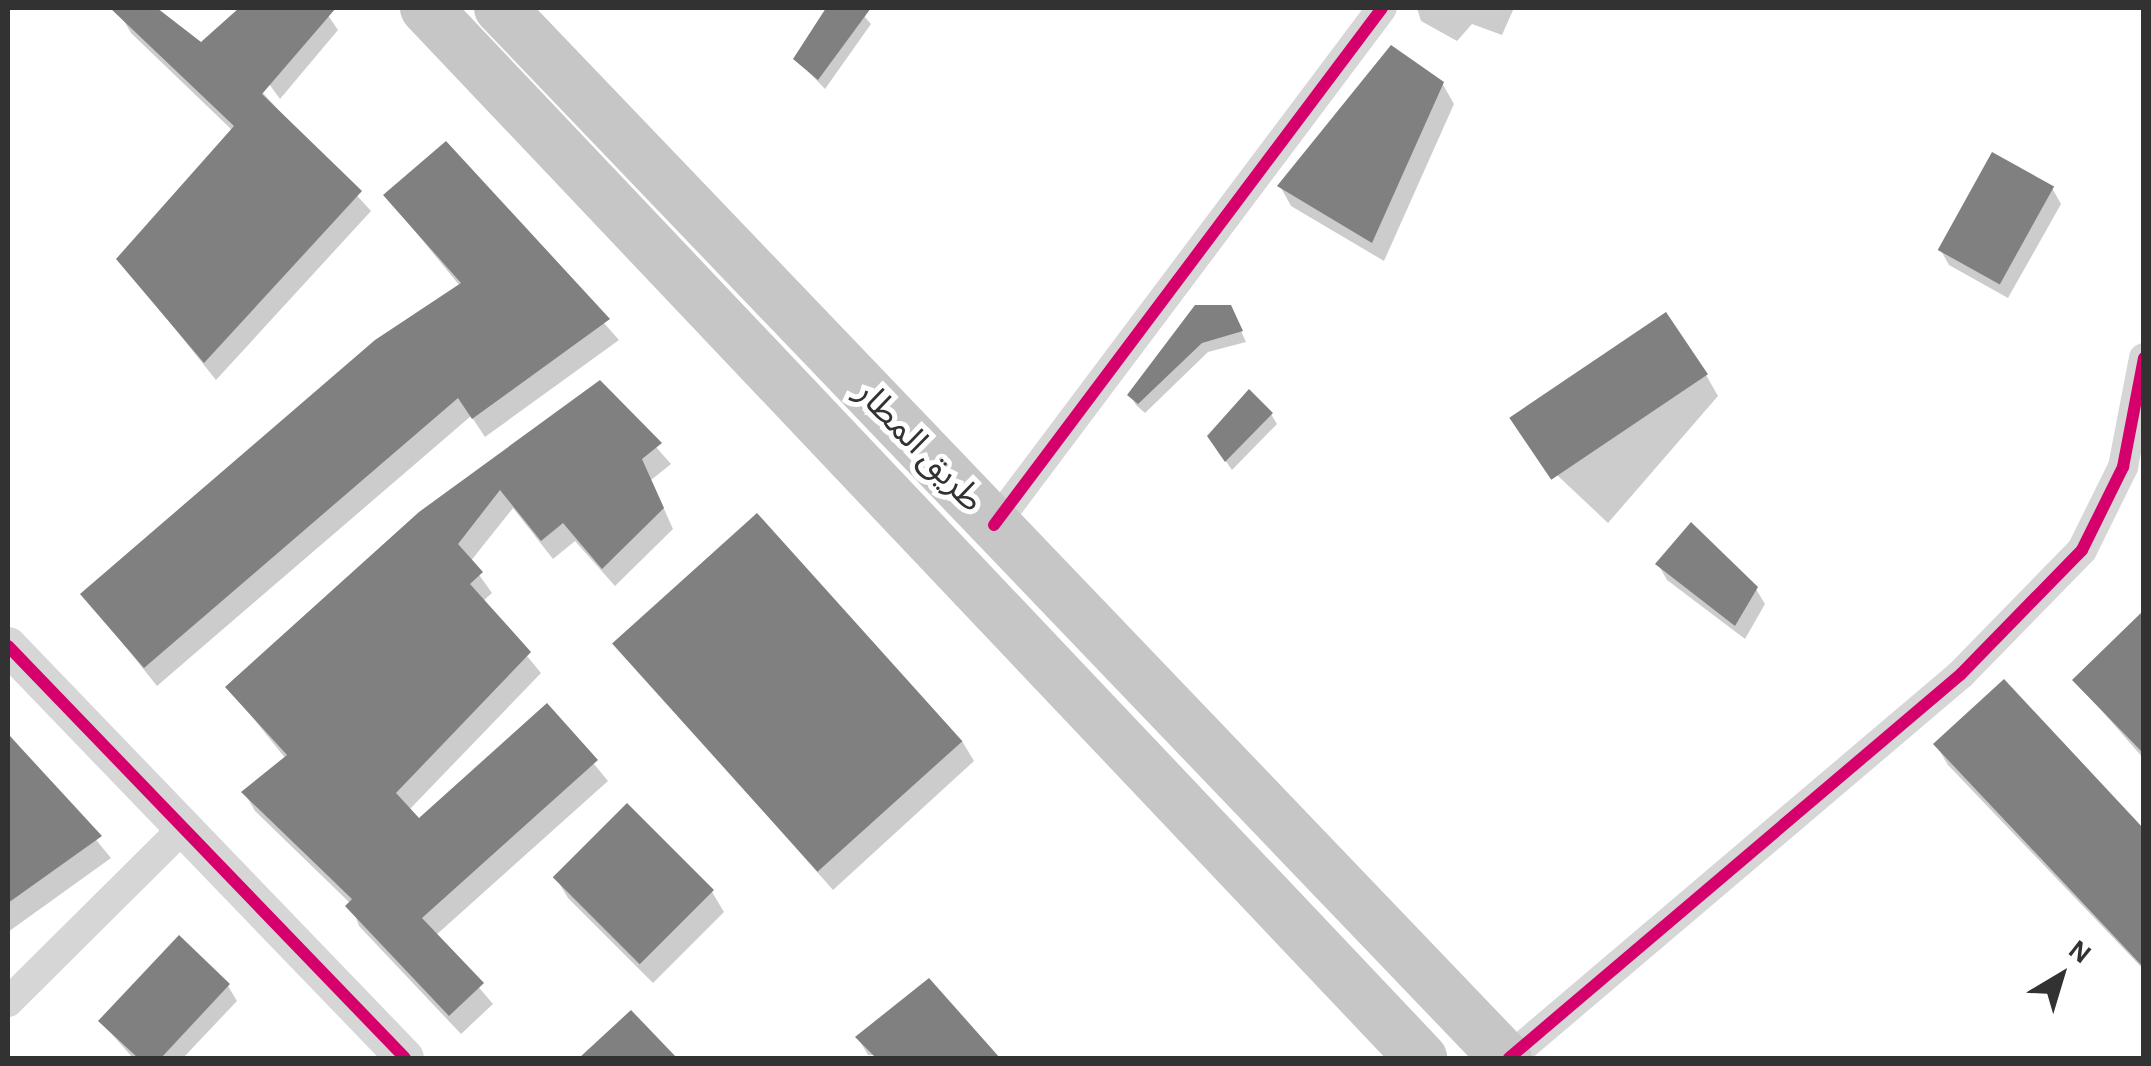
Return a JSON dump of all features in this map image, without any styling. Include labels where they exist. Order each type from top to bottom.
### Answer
[{"type":"highway","name":"طريق المطار","points":[[426,8],[1421,1058]]},
{"type":"highway","name":"طريق المطار","points":[[500,8],[1508,1058]]},
{"type":"street","points":[[994,526],[1382,8]]},
{"type":"street","points":[[1508,1058],[1961,674],[2082,550],[2123,467],[2144,358]]},
{"type":"street","points":[[8,646],[405,1058]]},
{"type":"street","points":[[8,1002],[183,828]]},
{"type":"building","points":[[110,8],[157,8],[201,42],[239,8],[336,8],[262,94],[362,191],[204,363],[116,259],[234,126]]},
{"type":"building","points":[[826,8],[871,8],[818,80],[793,59]]},
{"type":"building","points":[[1391,45],[1444,82],[1372,243],[1277,186]]},
{"type":"building","points":[[446,141],[610,319],[472,419],[458,398],[144,668],[80,594],[375,340],[461,283],[383,195]]},
{"type":"building","points":[[1992,152],[2054,186],[2000,284],[1938,250]]},
{"type":"building","points":[[1195,305],[1231,305],[1243,331],[1202,343],[1138,404],[1127,395]]},
{"type":"building","points":[[1666,312],[1708,374],[1551,480],[1509,418]]},
{"type":"building","points":[[600,380],[662,443],[642,459],[664,508],[602,569],[563,523],[541,541],[500,490],[458,544],[483,572],[470,584],[531,652],[396,793],[419,818],[547,703],[598,760],[422,918],[484,983],[449,1016],[345,906],[352,899],[241,792],[287,755],[225,687],[419,512]]},
{"type":"building","points":[[1249,389],[1273,413],[1225,462],[1207,436]]},
{"type":"building","points":[[757,513],[962,741],[818,872],[612,643]]},
{"type":"building","points":[[1691,522],[1758,587],[1735,626],[1655,564]]},
{"type":"building","points":[[2144,610],[2144,754],[2072,680]]},
{"type":"building","points":[[2004,679],[2144,829],[2144,968],[1933,744]]},
{"type":"building","points":[[8,734],[102,836],[8,903]]},
{"type":"building","points":[[627,803],[714,890],[640,964],[553,877]]},
{"type":"building","points":[[179,935],[230,984],[161,1058],[138,1058],[98,1021]]},
{"type":"building","points":[[929,978],[1000,1058],[876,1058],[855,1037]]},
{"type":"building","points":[[631,1010],[677,1058],[579,1058]]},
{"type":"cycle path","points":[[994,525],[1382,8]]},
{"type":"cycle path","points":[[1509,1058],[1961,674],[2082,550],[2123,467],[2144,358]]},
{"type":"cycle path","points":[[8,646],[405,1058]]}]
